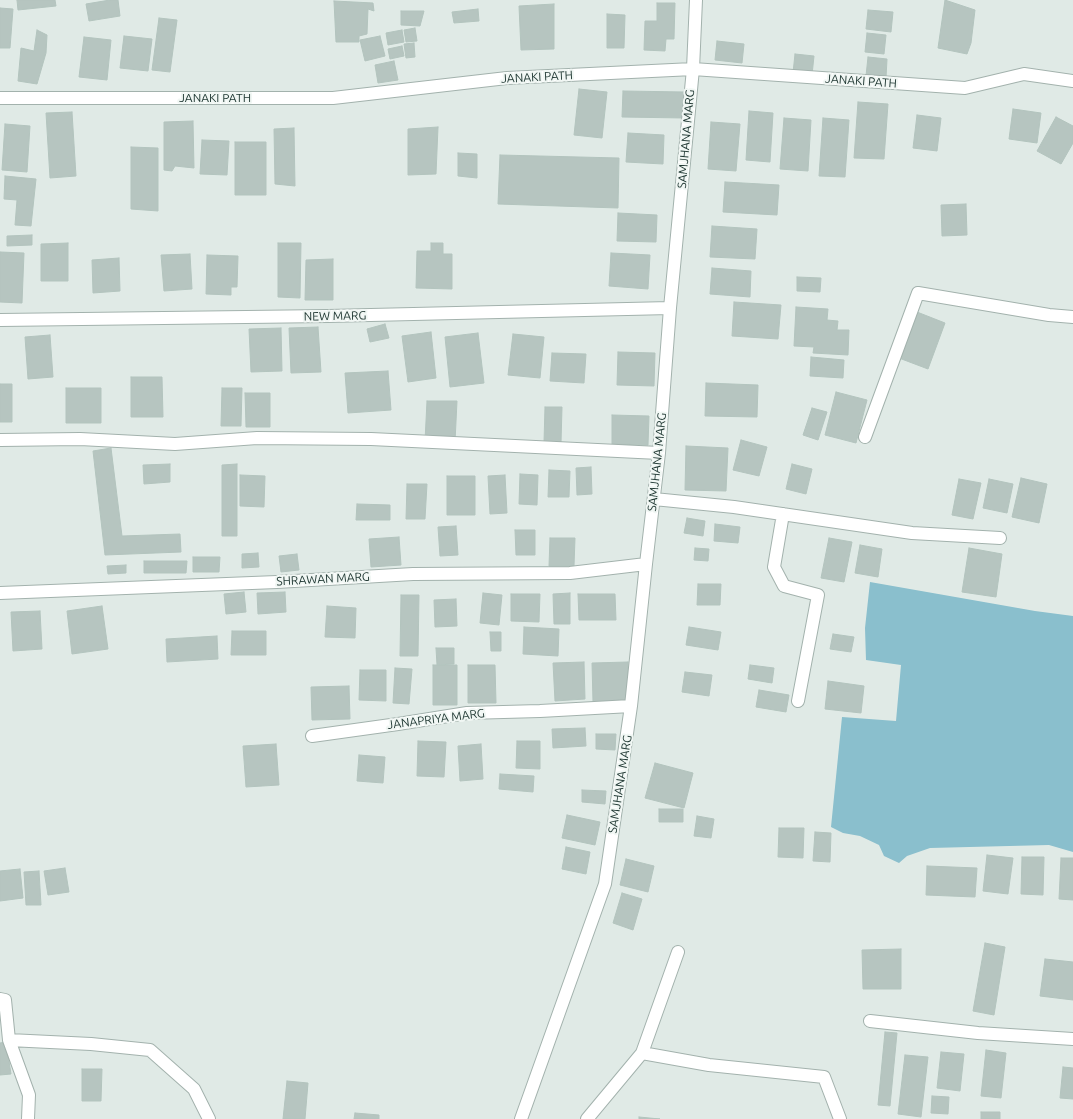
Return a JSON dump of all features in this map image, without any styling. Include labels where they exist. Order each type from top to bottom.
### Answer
[{"type":"street","name":"SAMJHANA MARG","points":[[521,1119],[604,884],[632,706],[659,453],[670,308],[693,69],[696,0]]},
{"type":"street","name":"JANAKI PATH","points":[[0,98],[333,98],[507,78],[693,69],[965,88],[1024,74],[1073,81]]},
{"type":"street","points":[[865,437],[918,293],[1049,315],[1073,317]]},
{"type":"street","name":"NEW MARG","points":[[0,320],[320,316],[670,308]]},
{"type":"street","points":[[0,440],[80,439],[175,444],[257,438],[371,439],[659,453]]},
{"type":"street","points":[[654,499],[734,507],[912,533],[1000,538]]},
{"type":"street","points":[[783,514],[774,567],[784,586],[818,595],[798,701]]},
{"type":"street","name":"SHRAWAN MARG","points":[[0,593],[277,582],[413,574],[570,573],[646,564]]},
{"type":"street","name":"JANAPRIYA MARG","points":[[312,736],[467,713],[632,706]]},
{"type":"street","points":[[587,1119],[642,1053],[678,952]]},
{"type":"street","points":[[0,999],[5,1000],[9,1040],[29,1095],[28,1119]]},
{"type":"street","points":[[870,1021],[978,1033],[1073,1039]]},
{"type":"street","points":[[9,1040],[92,1044],[150,1050],[194,1089],[209,1119]]},
{"type":"street","points":[[642,1053],[709,1064],[824,1077],[840,1119]]},
{"type":"water","points":[[870,582],[1035,611],[1073,616],[1073,852],[1049,845],[930,848],[907,856],[899,863],[884,856],[879,845],[860,836],[843,833],[831,827],[842,717],[896,721],[901,665],[866,660],[865,628]]},
{"type":"building","points":[[17,0],[55,0],[56,6],[18,10]]},
{"type":"building","points":[[118,0],[120,16],[89,21],[86,4]]},
{"type":"building","points":[[945,0],[975,10],[971,43],[967,54],[938,48]]},
{"type":"building","points":[[334,1],[373,3],[374,11],[368,9],[367,34],[359,36],[359,42],[336,42]]},
{"type":"building","points":[[657,3],[675,3],[674,39],[666,39],[665,51],[644,50],[645,21],[657,21]]},
{"type":"building","points":[[554,4],[554,49],[521,50],[519,6]]},
{"type":"building","points":[[0,8],[13,9],[10,48],[0,48]]},
{"type":"building","points":[[478,9],[479,21],[454,23],[452,12]]},
{"type":"building","points":[[868,10],[893,12],[891,32],[866,29]]},
{"type":"building","points":[[401,11],[424,11],[420,26],[401,25]]},
{"type":"building","points":[[607,14],[625,15],[624,48],[607,48]]},
{"type":"building","points":[[159,18],[177,20],[170,72],[152,70]]},
{"type":"building","points":[[415,28],[417,41],[406,42],[404,30]]},
{"type":"building","points":[[37,30],[47,35],[46,53],[37,84],[18,81],[21,48],[34,51]]},
{"type":"building","points":[[402,30],[404,42],[388,45],[386,33]]},
{"type":"building","points":[[867,33],[886,35],[884,54],[865,52]]},
{"type":"building","points":[[124,36],[152,39],[148,71],[120,68]]},
{"type":"building","points":[[380,36],[385,56],[365,61],[360,40]]},
{"type":"building","points":[[84,37],[111,40],[107,80],[79,77]]},
{"type":"building","points":[[717,41],[744,44],[742,63],[715,60]]},
{"type":"building","points":[[414,43],[415,57],[406,58],[404,44]]},
{"type":"building","points":[[402,46],[404,56],[390,59],[388,49]]},
{"type":"building","points":[[795,54],[814,56],[812,75],[793,73]]},
{"type":"building","points":[[868,57],[887,59],[886,78],[866,76]]},
{"type":"building","points":[[394,61],[398,80],[378,83],[375,65]]},
{"type":"building","points":[[579,89],[607,92],[602,138],[574,135]]},
{"type":"building","points":[[623,91],[685,92],[684,118],[622,117]]},
{"type":"building","points":[[858,102],[888,104],[884,159],[854,158]]},
{"type":"building","points":[[1013,109],[1041,113],[1037,143],[1009,139]]},
{"type":"building","points":[[749,111],[773,113],[770,162],[746,160]]},
{"type":"building","points":[[72,112],[76,176],[50,178],[46,113]]},
{"type":"building","points":[[917,115],[941,118],[937,151],[913,148]]},
{"type":"building","points":[[1056,117],[1073,126],[1073,143],[1061,164],[1037,151]]},
{"type":"building","points":[[784,118],[811,120],[808,171],[780,169]]},
{"type":"building","points":[[823,118],[849,120],[845,177],[819,176]]},
{"type":"building","points":[[193,121],[194,168],[175,166],[172,171],[164,170],[164,122]]},
{"type":"building","points":[[711,122],[740,124],[736,171],[708,169]]},
{"type":"building","points":[[5,124],[30,126],[27,172],[2,170]]},
{"type":"building","points":[[438,127],[436,174],[408,175],[408,129]]},
{"type":"building","points":[[294,128],[295,186],[275,184],[274,129]]},
{"type":"building","points":[[628,133],[664,135],[663,164],[626,162]]},
{"type":"building","points":[[202,140],[229,141],[227,175],[200,174]]},
{"type":"building","points":[[235,142],[266,142],[266,195],[235,195]]},
{"type":"building","points":[[131,147],[158,148],[158,211],[131,209]]},
{"type":"building","points":[[458,153],[477,154],[477,178],[458,176]]},
{"type":"building","points":[[500,155],[619,158],[618,208],[498,204]]},
{"type":"building","points":[[5,176],[36,179],[31,226],[15,225],[17,200],[4,199]]},
{"type":"building","points":[[725,182],[779,185],[777,215],[723,212]]},
{"type":"building","points":[[966,204],[967,235],[942,236],[941,205]]},
{"type":"building","points":[[618,213],[657,215],[656,242],[617,241]]},
{"type":"building","points":[[712,226],[757,229],[755,259],[710,257]]},
{"type":"building","points":[[32,235],[32,245],[7,246],[7,236]]},
{"type":"building","points":[[68,243],[68,281],[41,281],[41,244]]},
{"type":"building","points":[[278,243],[301,243],[300,298],[278,297]]},
{"type":"building","points":[[431,243],[443,243],[443,254],[452,254],[452,289],[416,288],[417,251],[431,251]]},
{"type":"building","points":[[0,252],[24,253],[22,303],[0,302]]},
{"type":"building","points":[[611,253],[650,255],[648,289],[609,286]]},
{"type":"building","points":[[190,254],[192,289],[164,291],[161,255]]},
{"type":"building","points":[[207,255],[238,256],[237,287],[231,287],[231,295],[206,294]]},
{"type":"building","points":[[119,258],[120,291],[93,293],[92,260]]},
{"type":"building","points":[[333,259],[333,300],[305,300],[306,260]]},
{"type":"building","points":[[712,268],[751,271],[750,297],[710,294]]},
{"type":"building","points":[[797,277],[821,278],[820,292],[797,291]]},
{"type":"building","points":[[734,302],[781,305],[778,339],[732,336]]},
{"type":"building","points":[[796,307],[828,309],[827,320],[838,321],[837,330],[849,330],[848,355],[813,353],[814,347],[794,346]]},
{"type":"building","points":[[917,312],[945,323],[928,369],[899,358]]},
{"type":"building","points":[[385,324],[389,338],[370,342],[367,329]]},
{"type":"building","points":[[318,327],[321,372],[291,373],[289,328]]},
{"type":"building","points":[[281,328],[282,371],[251,372],[249,329]]},
{"type":"building","points":[[431,332],[436,378],[408,382],[402,336]]},
{"type":"building","points":[[478,333],[484,383],[450,387],[445,337]]},
{"type":"building","points":[[513,334],[544,337],[540,378],[508,375]]},
{"type":"building","points":[[50,335],[53,377],[28,379],[25,337]]},
{"type":"building","points":[[618,352],[655,353],[654,386],[617,385]]},
{"type":"building","points":[[552,353],[586,354],[584,383],[550,381]]},
{"type":"building","points":[[811,357],[844,360],[843,378],[810,376]]},
{"type":"building","points":[[388,371],[391,410],[348,413],[345,373]]},
{"type":"building","points":[[131,377],[162,377],[163,417],[131,417]]},
{"type":"building","points":[[706,383],[758,385],[757,417],[705,416]]},
{"type":"building","points":[[0,384],[12,384],[12,422],[0,422]]},
{"type":"building","points":[[66,388],[101,388],[101,423],[66,423]]},
{"type":"building","points":[[222,388],[242,388],[241,426],[221,426]]},
{"type":"building","points":[[836,392],[867,400],[856,443],[825,435]]},
{"type":"building","points":[[245,393],[270,393],[270,427],[246,427]]},
{"type":"building","points":[[427,401],[457,401],[455,442],[425,441]]},
{"type":"building","points":[[545,407],[562,407],[561,443],[544,442]]},
{"type":"building","points":[[812,408],[827,412],[818,440],[803,435]]},
{"type":"building","points":[[612,415],[649,416],[648,445],[612,444]]},
{"type":"building","points":[[741,440],[767,447],[759,476],[733,470]]},
{"type":"building","points":[[686,446],[728,448],[726,491],[685,490]]},
{"type":"building","points":[[111,448],[122,536],[180,534],[181,552],[105,555],[93,451]]},
{"type":"building","points":[[170,464],[170,482],[144,484],[143,465]]},
{"type":"building","points":[[237,464],[237,536],[222,536],[222,465]]},
{"type":"building","points":[[792,464],[812,469],[806,494],[786,489]]},
{"type":"building","points":[[591,467],[592,494],[577,495],[576,468]]},
{"type":"building","points":[[549,470],[570,471],[569,497],[548,497]]},
{"type":"building","points":[[520,474],[538,475],[537,505],[519,504]]},
{"type":"building","points":[[240,475],[265,476],[264,507],[240,506]]},
{"type":"building","points":[[505,475],[507,513],[490,514],[488,476]]},
{"type":"building","points":[[447,476],[475,476],[475,515],[447,515]]},
{"type":"building","points":[[1021,478],[1047,484],[1039,523],[1012,517]]},
{"type":"building","points":[[959,479],[981,483],[973,519],[952,515]]},
{"type":"building","points":[[989,479],[1013,484],[1007,513],[983,508]]},
{"type":"building","points":[[407,484],[427,484],[425,519],[406,519]]},
{"type":"building","points":[[357,504],[390,505],[390,520],[356,520]]},
{"type":"building","points":[[687,518],[705,521],[703,536],[684,533]]},
{"type":"building","points":[[715,524],[740,527],[738,543],[714,541]]},
{"type":"building","points":[[456,526],[458,555],[440,556],[438,527]]},
{"type":"building","points":[[515,530],[535,530],[535,555],[516,555]]},
{"type":"building","points":[[399,537],[401,565],[371,567],[369,539]]},
{"type":"building","points":[[550,538],[575,538],[574,566],[549,566]]},
{"type":"building","points":[[829,538],[852,542],[844,582],[821,578]]},
{"type":"building","points":[[860,545],[882,549],[878,577],[855,573]]},
{"type":"building","points":[[695,548],[709,549],[708,561],[694,560]]},
{"type":"building","points":[[969,548],[1002,554],[996,597],[962,592]]},
{"type":"building","points":[[258,553],[259,567],[242,568],[242,554]]},
{"type":"building","points":[[297,554],[299,570],[281,572],[279,556]]},
{"type":"building","points":[[193,557],[220,557],[219,572],[193,572]]},
{"type":"building","points":[[144,561],[187,561],[186,573],[144,573]]},
{"type":"building","points":[[126,565],[126,573],[108,574],[107,566]]},
{"type":"building","points":[[698,584],[721,584],[720,605],[697,605]]},
{"type":"building","points":[[244,592],[246,612],[226,614],[224,594]]},
{"type":"building","points":[[285,592],[286,612],[258,614],[257,593]]},
{"type":"building","points":[[483,593],[502,595],[499,625],[480,623]]},
{"type":"building","points":[[570,593],[570,624],[554,624],[553,594]]},
{"type":"building","points":[[511,594],[540,594],[539,622],[511,621]]},
{"type":"building","points":[[578,594],[615,594],[616,620],[579,620]]},
{"type":"building","points":[[401,595],[419,595],[418,656],[400,656]]},
{"type":"building","points":[[456,599],[457,626],[435,627],[434,600]]},
{"type":"building","points":[[102,606],[108,649],[72,654],[67,611]]},
{"type":"building","points":[[327,606],[356,608],[355,638],[325,637]]},
{"type":"building","points":[[40,611],[42,649],[13,651],[11,612]]},
{"type":"building","points":[[524,627],[559,629],[558,656],[523,654]]},
{"type":"building","points":[[689,627],[721,632],[718,650],[686,645]]},
{"type":"building","points":[[232,631],[266,631],[266,655],[231,655]]},
{"type":"building","points":[[490,632],[501,632],[501,651],[491,651]]},
{"type":"building","points":[[833,634],[854,637],[851,652],[830,649]]},
{"type":"building","points":[[217,636],[218,659],[167,662],[166,639]]},
{"type":"building","points":[[436,648],[454,648],[454,664],[437,665]]},
{"type":"building","points":[[584,662],[585,699],[555,701],[553,663]]},
{"type":"building","points":[[628,662],[628,701],[593,702],[592,663]]},
{"type":"building","points":[[433,665],[457,665],[457,705],[433,705]]},
{"type":"building","points":[[468,665],[495,665],[496,703],[468,703]]},
{"type":"building","points":[[750,665],[774,668],[772,683],[748,679]]},
{"type":"building","points":[[395,668],[412,669],[409,704],[393,703]]},
{"type":"building","points":[[360,670],[386,670],[386,701],[359,700]]},
{"type":"building","points":[[685,672],[712,675],[709,696],[682,692]]},
{"type":"building","points":[[828,681],[864,686],[861,713],[825,709]]},
{"type":"building","points":[[349,686],[350,719],[312,720],[311,687]]},
{"type":"building","points":[[759,690],[789,695],[786,712],[756,707]]},
{"type":"building","points":[[585,728],[586,746],[553,748],[552,729]]},
{"type":"building","points":[[596,734],[616,734],[615,750],[596,749]]},
{"type":"building","points":[[418,741],[446,742],[444,777],[417,776]]},
{"type":"building","points":[[517,741],[540,741],[540,769],[516,768]]},
{"type":"building","points":[[276,744],[279,785],[246,787],[243,746]]},
{"type":"building","points":[[481,744],[483,779],[460,781],[458,746]]},
{"type":"building","points":[[359,755],[385,757],[383,783],[357,781]]},
{"type":"building","points":[[655,763],[693,773],[684,808],[645,798]]},
{"type":"building","points":[[500,774],[534,776],[533,792],[499,789]]},
{"type":"building","points":[[582,790],[606,791],[605,804],[582,802]]},
{"type":"building","points":[[659,809],[683,809],[683,822],[659,822]]},
{"type":"building","points":[[567,815],[600,822],[595,845],[562,838]]},
{"type":"building","points":[[697,816],[714,819],[711,838],[694,836]]},
{"type":"building","points":[[779,828],[804,828],[803,858],[778,857]]},
{"type":"building","points":[[815,832],[831,833],[830,862],[813,861]]},
{"type":"building","points":[[566,847],[590,852],[586,874],[562,869]]},
{"type":"building","points":[[987,855],[1013,858],[1008,894],[983,891]]},
{"type":"building","points":[[1022,857],[1044,857],[1043,895],[1021,894]]},
{"type":"building","points":[[1061,858],[1073,858],[1073,900],[1059,899]]},
{"type":"building","points":[[626,859],[654,866],[648,892],[620,885]]},
{"type":"building","points":[[927,866],[977,868],[975,897],[926,895]]},
{"type":"building","points":[[65,868],[69,892],[48,895],[44,871]]},
{"type":"building","points":[[20,869],[23,898],[0,901],[0,871]]},
{"type":"building","points":[[39,871],[41,905],[26,905],[24,872]]},
{"type":"building","points":[[622,893],[642,899],[633,930],[613,923]]},
{"type":"building","points":[[985,943],[1005,947],[994,1015],[973,1011]]},
{"type":"building","points":[[901,949],[901,989],[863,989],[862,950]]},
{"type":"building","points":[[1045,959],[1073,962],[1073,1000],[1040,996]]},
{"type":"building","points":[[885,1032],[897,1033],[890,1106],[878,1105]]},
{"type":"building","points":[[6,1042],[11,1074],[0,1075],[0,1043]]},
{"type":"building","points":[[986,1050],[1006,1053],[1001,1098],[981,1096]]},
{"type":"building","points":[[941,1052],[964,1054],[960,1091],[937,1088]]},
{"type":"building","points":[[905,1055],[928,1057],[921,1117],[898,1114]]},
{"type":"building","points":[[1063,1067],[1073,1068],[1073,1099],[1060,1098]]},
{"type":"building","points":[[82,1069],[102,1069],[101,1101],[82,1101]]},
{"type":"building","points":[[287,1081],[308,1083],[305,1119],[283,1119]]},
{"type":"building","points":[[932,1096],[949,1097],[948,1114],[931,1113]]},
{"type":"building","points":[[981,1112],[1000,1112],[1000,1119],[981,1119]]},
{"type":"building","points":[[355,1113],[379,1115],[379,1119],[354,1119]]},
{"type":"building","points":[[639,1117],[660,1119],[639,1119]]}]
